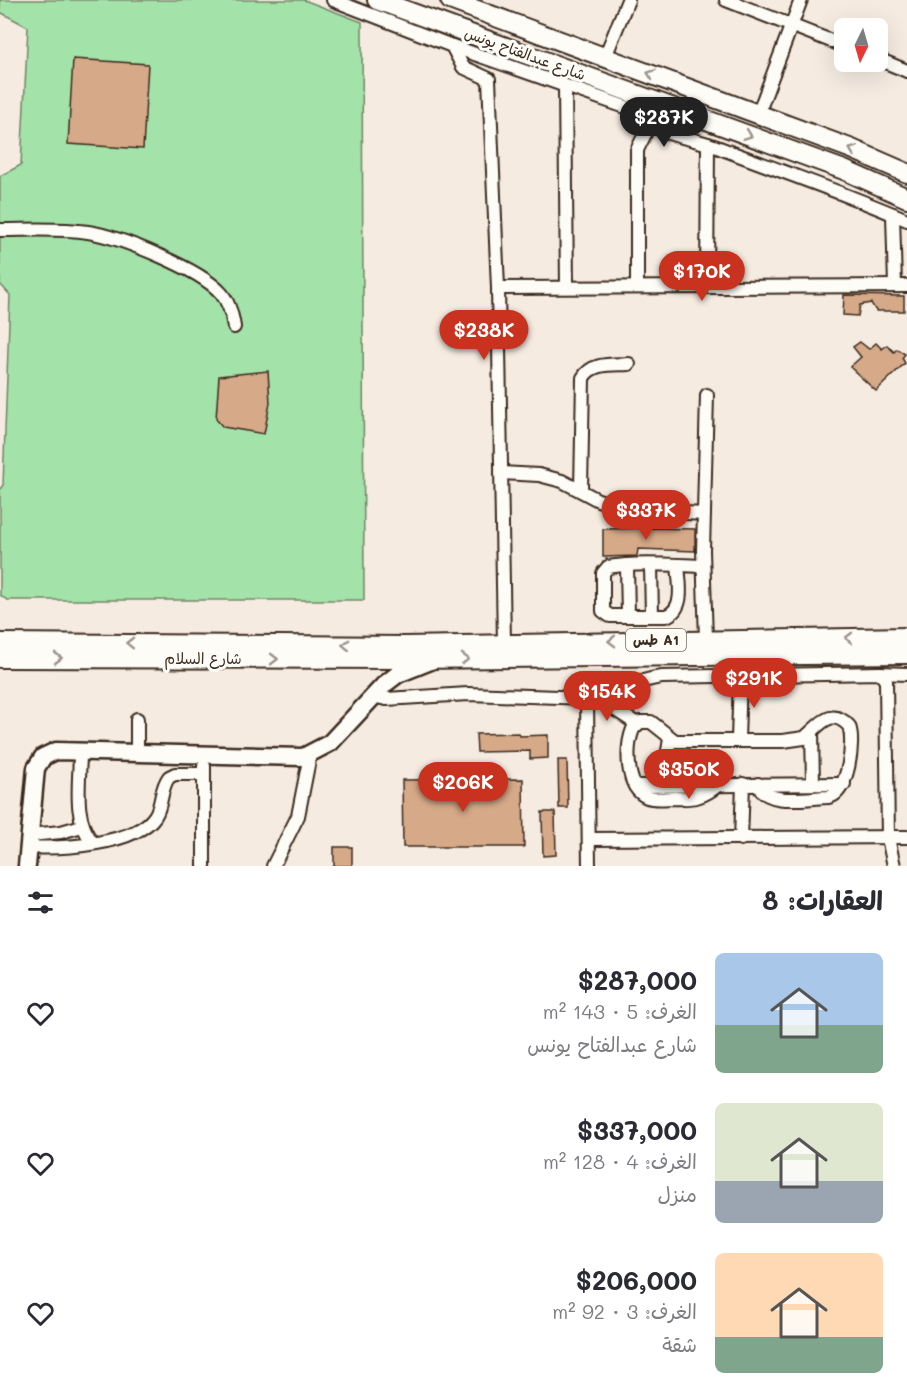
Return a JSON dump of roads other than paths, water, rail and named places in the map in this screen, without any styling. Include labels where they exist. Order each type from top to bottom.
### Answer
[{"type":"highway","name":"شارع عبدالفتاح يونس","points":[[377,0],[844,171],[907,198]]},
{"type":"highway","name":"شارع عبدالفتاح يونس","points":[[458,1],[907,173]]},
{"type":"highway","name":"طس A1","points":[[405,652],[504,643],[907,637]]},
{"type":"highway","name":"شارع السلام","points":[[0,643],[405,652]]},
{"type":"highway","name":"طس A1","points":[[405,652],[436,659],[907,654]]},
{"type":"highway","name":"شارع السلام","points":[[0,658],[405,652]]},
{"type":"main road","points":[[27,866],[38,764],[51,752],[205,753],[284,758],[310,755],[336,738],[372,696],[398,675],[436,659]]},
{"type":"street","points":[[333,0],[452,46],[634,110],[649,126],[674,136],[708,144],[907,220]]},
{"type":"street","points":[[605,57],[628,0]]},
{"type":"street","points":[[726,0],[834,42]]},
{"type":"street","points":[[758,114],[801,0]]},
{"type":"street","points":[[452,46],[463,67],[489,79],[498,288],[504,643]]},
{"type":"street","points":[[888,64],[907,71]]},
{"type":"street","points":[[565,87],[567,287]]},
{"type":"street","points":[[637,287],[637,150],[649,126]]},
{"type":"street","points":[[707,287],[708,144]]},
{"type":"street","points":[[498,288],[901,286],[893,214]]},
{"type":"street","points":[[0,230],[85,231],[107,236],[147,252],[214,286],[227,302],[234,327]]},
{"type":"street","points":[[581,490],[583,378],[587,372],[597,366],[629,364]]},
{"type":"street","points":[[706,639],[704,514],[707,395]]},
{"type":"street","points":[[501,473],[545,476],[581,490],[608,504],[630,510],[704,514]]},
{"type":"street","points":[[678,565],[677,608],[669,615],[607,615],[602,606],[604,571],[610,567],[678,565],[704,566]]},
{"type":"street","points":[[627,566],[628,616]]},
{"type":"street","points":[[651,566],[652,616]]},
{"type":"street","points":[[880,673],[886,681],[888,838],[894,866]]},
{"type":"street","points":[[372,696],[386,699],[460,694],[587,699],[652,678],[907,674]]},
{"type":"street","points":[[738,740],[740,676]]},
{"type":"street","points":[[600,696],[608,705],[637,724],[654,722],[670,739],[794,741],[804,738],[820,722],[830,718],[841,719],[849,726],[850,753],[844,784],[840,792],[833,796],[777,798],[766,796],[758,784]]},
{"type":"street","points":[[587,699],[589,866]]},
{"type":"street","points":[[137,719],[137,752]]},
{"type":"street","points":[[637,724],[631,735],[630,772],[635,786],[642,794],[652,798],[691,799],[707,794],[718,785]]},
{"type":"street","points":[[812,732],[813,783]]},
{"type":"street","points":[[669,785],[666,762],[670,739]]},
{"type":"street","points":[[81,752],[79,810],[82,826],[93,843]]},
{"type":"street","points":[[204,866],[205,753]]},
{"type":"street","points":[[273,866],[298,816],[310,755]]},
{"type":"street","points":[[29,841],[67,847],[125,834],[148,823],[159,810],[169,777],[204,774]]},
{"type":"street","points":[[741,839],[743,784]]},
{"type":"street","points":[[635,786],[844,784]]},
{"type":"street","points":[[29,841],[82,826]]},
{"type":"street","points":[[589,838],[907,837]]}]
